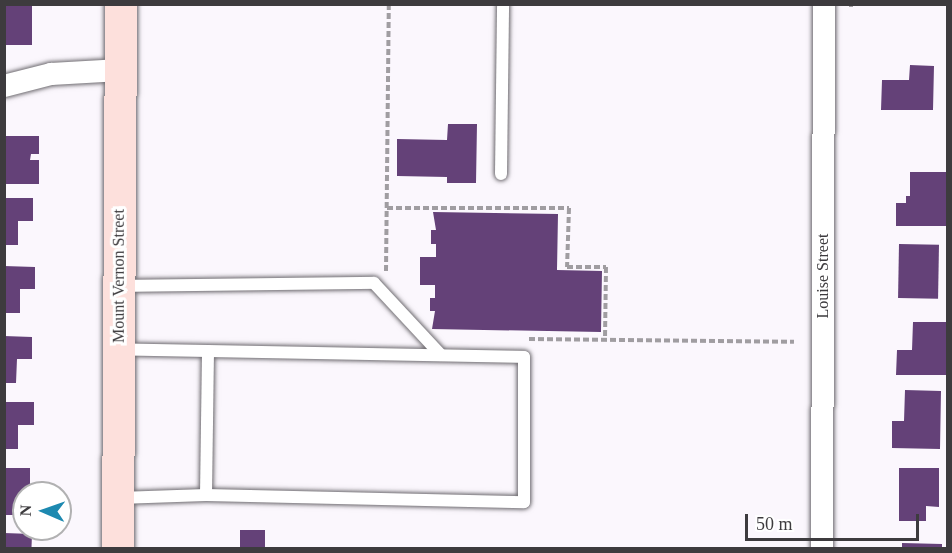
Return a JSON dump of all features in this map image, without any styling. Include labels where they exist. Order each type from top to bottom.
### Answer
[{"type":"street","name":"Mount Vernon Street","points":[[118,549],[121,4]]},
{"type":"street","name":"Louise Street","points":[[822,549],[824,4]]},
{"type":"street","points":[[4,86],[51,74],[121,70]]},
{"type":"lane","points":[[501,174],[503,4]]},
{"type":"lane","points":[[119,286],[374,283],[441,355]]},
{"type":"lane","points":[[118,498],[206,495],[524,502],[524,357],[119,349]]},
{"type":"lane","points":[[206,495],[208,351]]},
{"type":"path","points":[[386,276],[389,4]]},
{"type":"path","points":[[387,207],[569,208],[567,267],[606,267],[605,340]]},
{"type":"path","points":[[522,339],[794,342]]},
{"type":"building","points":[[4,4],[32,4],[32,45],[4,45]]},
{"type":"building","points":[[910,65],[934,66],[933,110],[881,110],[882,80],[909,80]]},
{"type":"building","points":[[448,124],[477,124],[476,183],[447,183],[447,177],[397,176],[397,139],[447,140]]},
{"type":"building","points":[[4,136],[39,136],[39,154],[31,154],[30,160],[39,160],[39,184],[4,184]]},
{"type":"building","points":[[910,172],[948,172],[948,226],[896,226],[896,203],[906,203],[906,196],[910,196]]},
{"type":"building","points":[[4,198],[33,198],[33,221],[18,221],[18,245],[4,245]]},
{"type":"building","points":[[433,212],[558,214],[557,270],[602,271],[601,332],[432,329],[435,311],[430,311],[430,298],[435,298],[435,285],[420,285],[420,257],[436,257],[436,244],[431,244],[431,230],[436,230]]},
{"type":"building","points":[[899,244],[939,245],[938,299],[898,298]]},
{"type":"building","points":[[4,266],[35,267],[35,289],[20,289],[20,313],[4,313]]},
{"type":"building","points":[[913,322],[948,322],[948,375],[896,375],[897,350],[912,350]]},
{"type":"building","points":[[4,336],[32,337],[32,359],[17,359],[16,383],[4,383]]},
{"type":"building","points":[[905,390],[941,391],[940,449],[892,448],[892,421],[904,421]]},
{"type":"building","points":[[4,402],[34,402],[34,425],[18,425],[18,449],[4,449]]},
{"type":"building","points":[[4,468],[30,468],[30,481],[12,481],[12,515],[4,515]]},
{"type":"building","points":[[899,468],[939,468],[939,507],[926,506],[926,521],[899,521]]},
{"type":"building","points":[[240,530],[265,530],[265,548],[240,548]]},
{"type":"building","points":[[4,533],[12,533],[12,541],[32,541],[31,548],[4,548]]},
{"type":"building","points":[[902,543],[942,544],[942,548],[902,548]]}]
